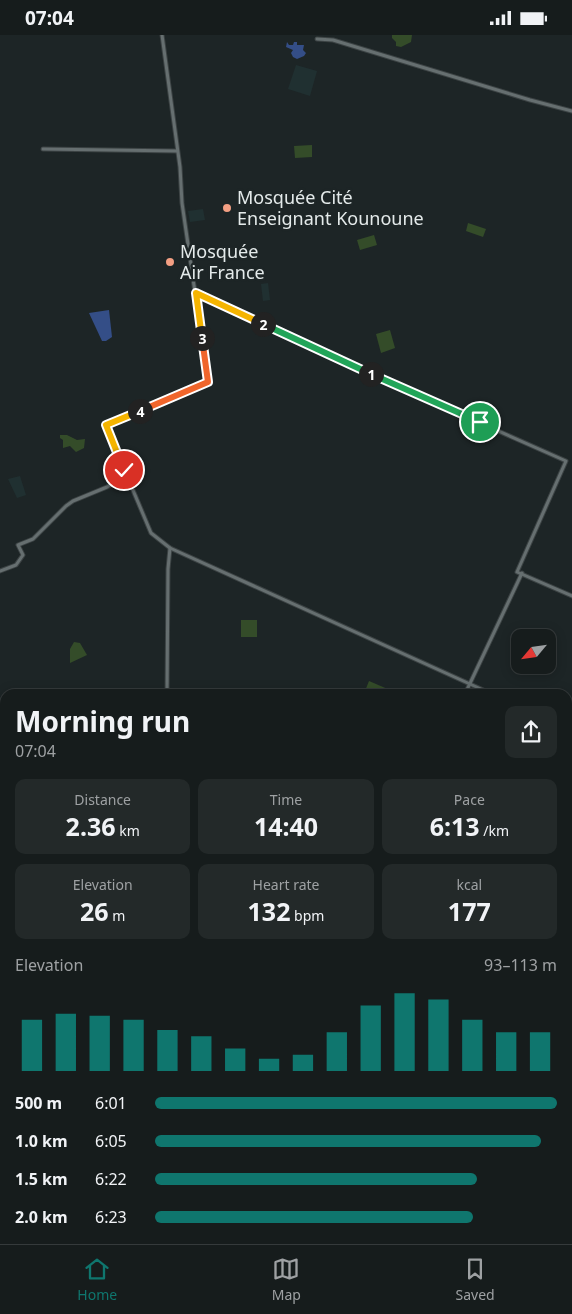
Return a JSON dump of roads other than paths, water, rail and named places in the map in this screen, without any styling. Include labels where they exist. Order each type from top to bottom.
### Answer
[{"type":"street","points":[[162,35],[178,151],[182,203],[208,382],[106,425],[151,533],[170,549],[481,689]]},
{"type":"street","points":[[317,39],[333,39],[523,98],[572,111]]},
{"type":"street","points":[[43,149],[178,151]]},
{"type":"street","points":[[196,293],[342,362],[566,461],[468,689]]},
{"type":"street","points":[[0,571],[16,565],[23,555],[18,545],[33,539],[66,506],[80,497],[107,487],[127,475]]},
{"type":"street","points":[[167,689],[168,569],[170,549]]},
{"type":"street","points":[[519,572],[572,596]]},
{"type":"water","points":[[287,42],[289,45],[297,42],[297,45],[304,45],[303,50],[306,53],[304,56],[297,59],[293,57],[291,53],[293,50],[286,47]]},
{"type":"water","points":[[109,310],[112,337],[102,341],[89,313]]},
{"type":"place","name":"Mosquée Cité Enseignant Kounoune","points":[[227,208]]},
{"type":"place","name":"Mosquée Air France","points":[[170,262]]}]
